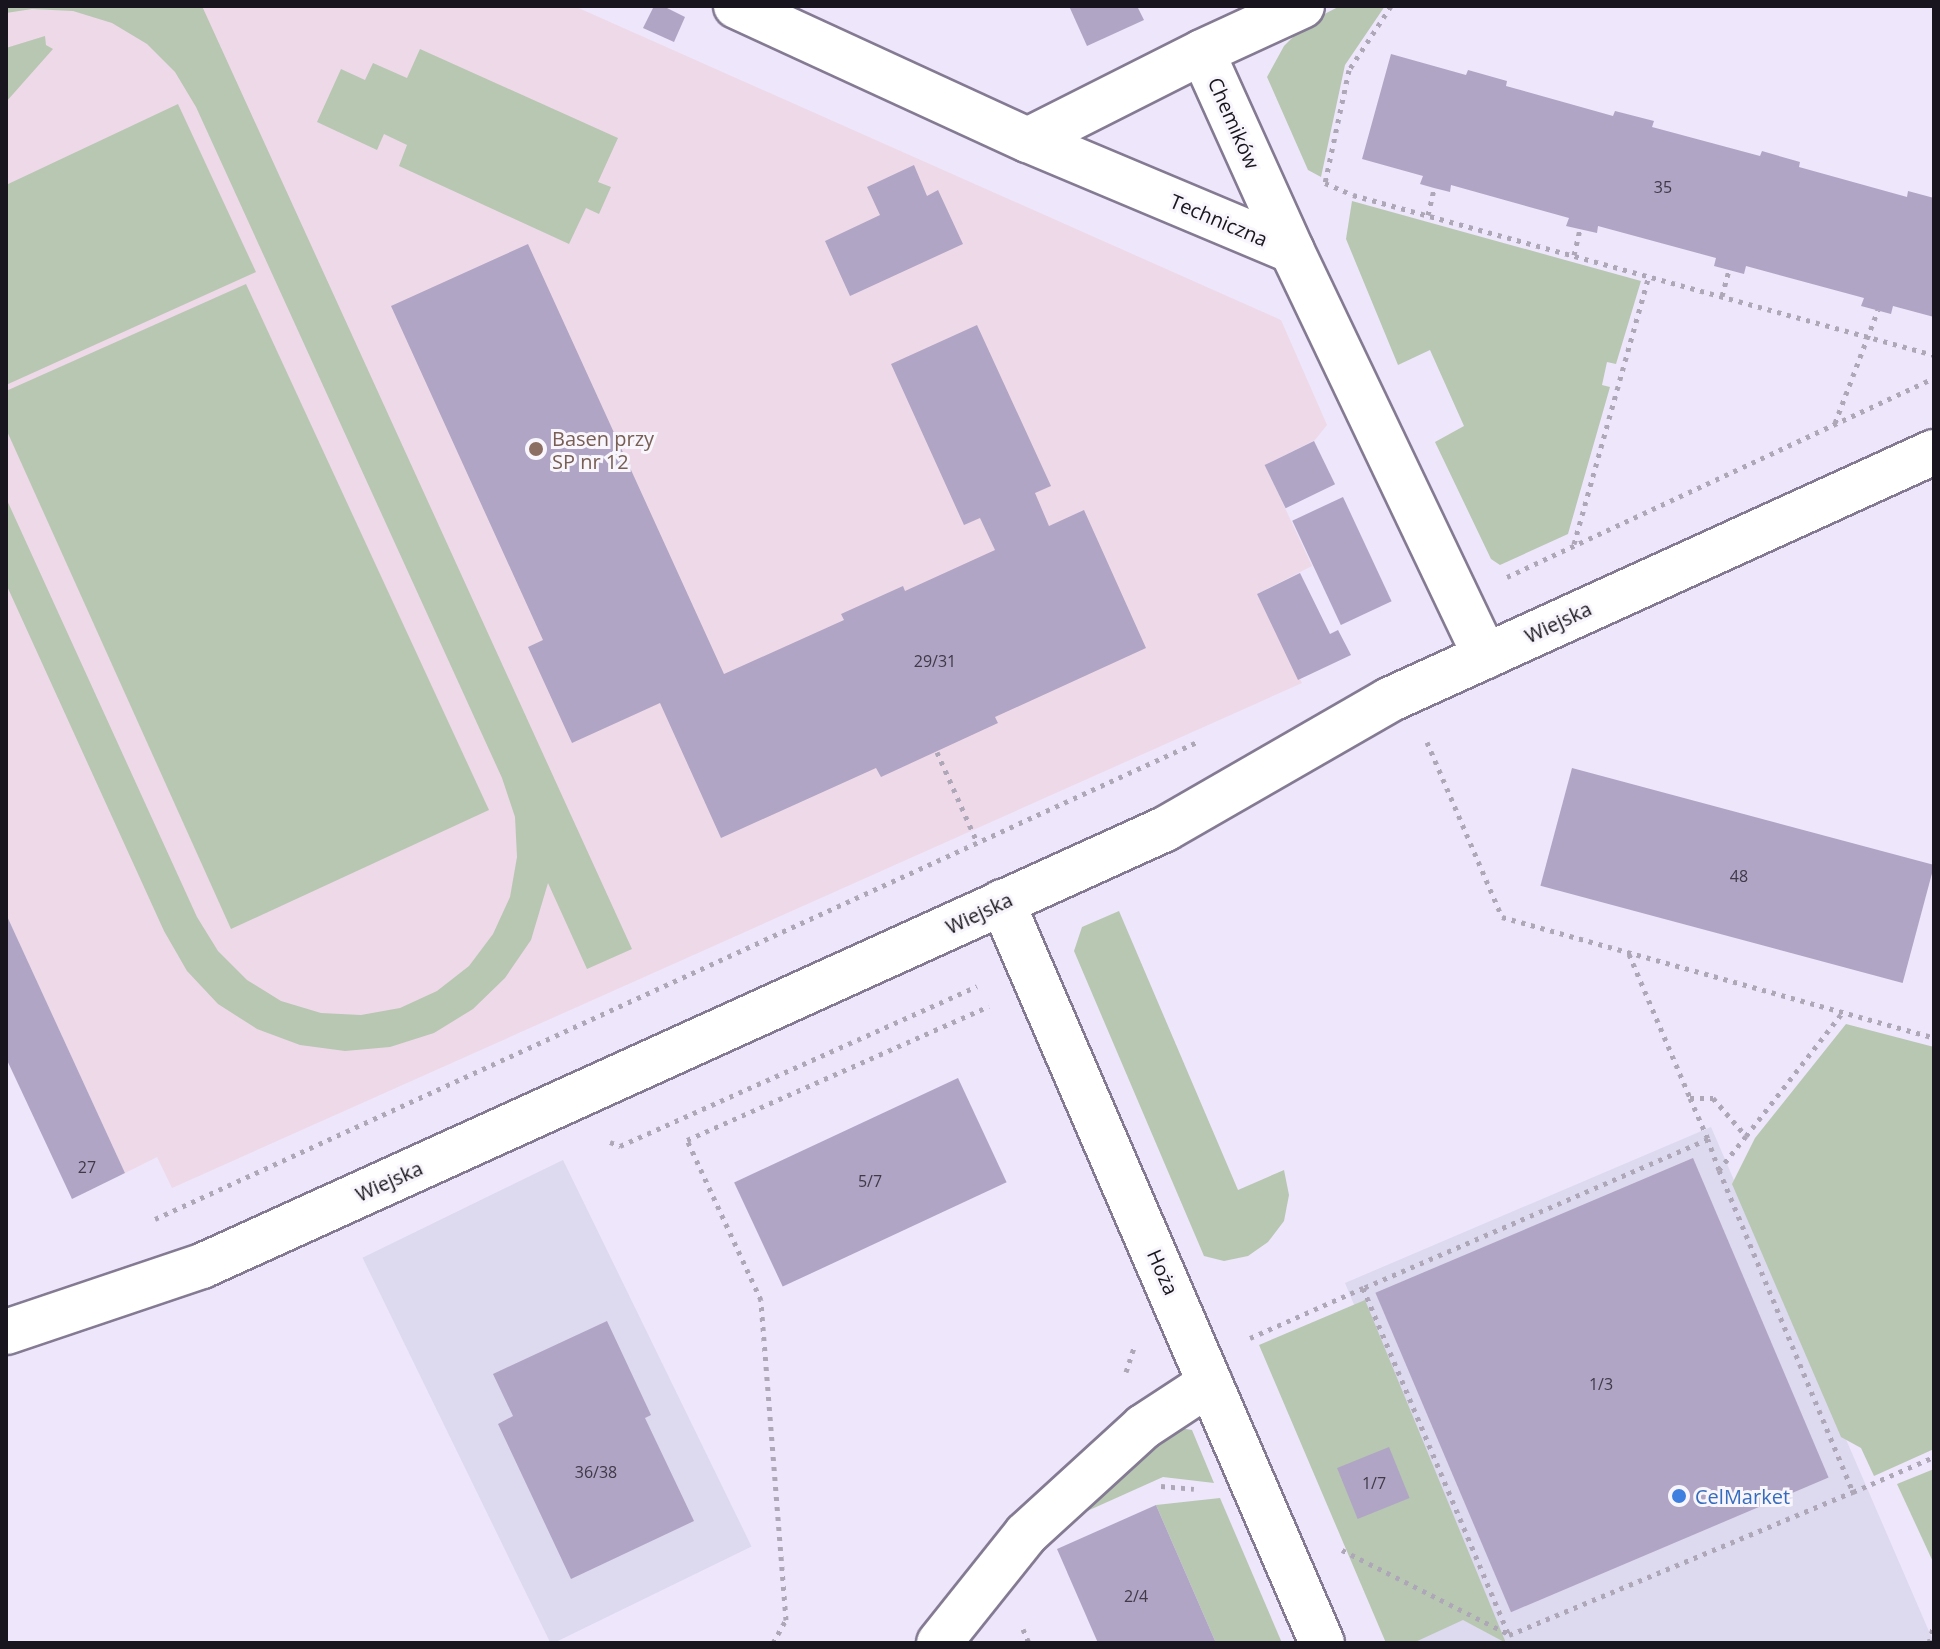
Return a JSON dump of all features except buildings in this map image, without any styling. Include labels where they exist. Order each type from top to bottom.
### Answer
[{"type":"street","name":"Techniczna","points":[[736,6],[1028,140],[1292,251],[1485,656]]},
{"type":"street","name":"Chemików","points":[[1292,251],[1202,52],[1302,6]]},
{"type":"street","points":[[1028,140],[1202,52]]},
{"type":"street","name":"Wiejska","points":[[6,1332],[202,1266],[1165,829],[1389,700],[1934,452]]},
{"type":"street","name":"Hoża","points":[[1002,902],[1322,1643]]},
{"type":"street","points":[[939,1643],[1026,1534],[1143,1427],[1210,1383]]},
{"type":"path","points":[[1391,6],[1349,70],[1325,183],[1428,215],[1934,355]]},
{"type":"path","points":[[1428,215],[1434,188]]},
{"type":"path","points":[[1574,255],[1580,229]]},
{"type":"path","points":[[1722,296],[1729,270]]},
{"type":"path","points":[[1574,545],[1649,275]]},
{"type":"path","points":[[1835,424],[1878,310]]},
{"type":"path","points":[[1502,579],[1934,378]]},
{"type":"path","points":[[1422,730],[1502,917],[1934,1038]]},
{"type":"path","points":[[150,1222],[1201,741]]},
{"type":"path","points":[[937,752],[977,842]]},
{"type":"path","points":[[1629,954],[1853,1492]]},
{"type":"path","points":[[773,1643],[786,1620],[761,1300],[687,1140],[998,1002]]},
{"type":"path","points":[[1719,1170],[1843,1012]]},
{"type":"path","points":[[1690,1098],[1713,1098],[1746,1136]]},
{"type":"path","points":[[1326,1304],[1708,1139]]},
{"type":"path","points":[[1363,1288],[1509,1635]]},
{"type":"path","points":[[1339,1549],[1509,1635],[1934,1457]]},
{"type":"path","points":[[1929,1643],[1934,1624]]},
{"type":"shaded area","points":[[6,6],[574,6],[1281,320],[1327,425],[1315,440],[1265,465],[1312,566],[1257,594],[1302,683],[172,1188],[157,1157],[125,1173],[6,914]]},
{"type":"shaded area","points":[[1711,1127],[1934,1643],[1390,1643],[1478,1602],[1345,1283]]},
{"type":"shaded area","points":[[563,1160],[751,1546],[550,1643],[363,1258]]},
{"type":"green space","points":[[6,6],[202,6],[632,949],[587,969],[548,883],[531,940],[505,978],[473,1009],[434,1033],[390,1047],[345,1051],[300,1045],[257,1029],[218,1004],[187,971],[164,931],[6,584],[6,498],[197,917],[218,951],[247,980],[281,1001],[321,1013],[361,1015],[400,1008],[437,991],[469,966],[493,934],[510,897],[517,857],[515,817],[502,778],[196,107],[175,72],[147,44],[112,23],[73,11],[32,9],[6,13]]},
{"type":"green space","points":[[1340,6],[1385,6],[1345,65],[1321,177],[1308,170],[1267,77],[1284,46],[1307,23]]},
{"type":"green space","points":[[45,36],[46,45],[53,49],[6,102],[6,48]]},
{"type":"green space","points":[[420,49],[618,138],[598,182],[611,187],[599,214],[586,208],[569,244],[399,166],[407,145],[384,134],[377,150],[317,122],[341,69],[365,80],[373,63],[407,78]]},
{"type":"green space","points":[[178,104],[256,272],[6,385],[6,185]]},
{"type":"green space","points":[[1352,201],[1641,281],[1616,364],[1607,362],[1602,385],[1610,387],[1568,534],[1500,565],[1491,559],[1435,442],[1464,426],[1430,350],[1398,365],[1346,239]]},
{"type":"green space","points":[[246,284],[489,810],[231,929],[6,429],[6,391]]},
{"type":"green space","points":[[1119,911],[1238,1190],[1284,1170],[1289,1195],[1284,1221],[1268,1242],[1248,1256],[1224,1261],[1204,1256],[1074,951],[1082,927]]},
{"type":"green space","points":[[1846,1024],[1934,1047],[1934,1449],[1874,1476],[1861,1448],[1841,1437],[1732,1184],[1755,1138]]},
{"type":"green space","points":[[1365,1300],[1506,1643],[1463,1620],[1413,1643],[1386,1643],[1259,1345]]},
{"type":"green space","points":[[1175,1427],[1192,1430],[1214,1483],[1163,1477],[1056,1525]]},
{"type":"green space","points":[[1934,1469],[1934,1564],[1897,1484]]},
{"type":"green space","points":[[1220,1498],[1282,1643],[1216,1643],[1156,1505]]},
{"type":"place","name":"Basen przy SP nr 12","points":[[536,449]]},
{"type":"place","name":"CelMarket","points":[[1679,1496]]}]
